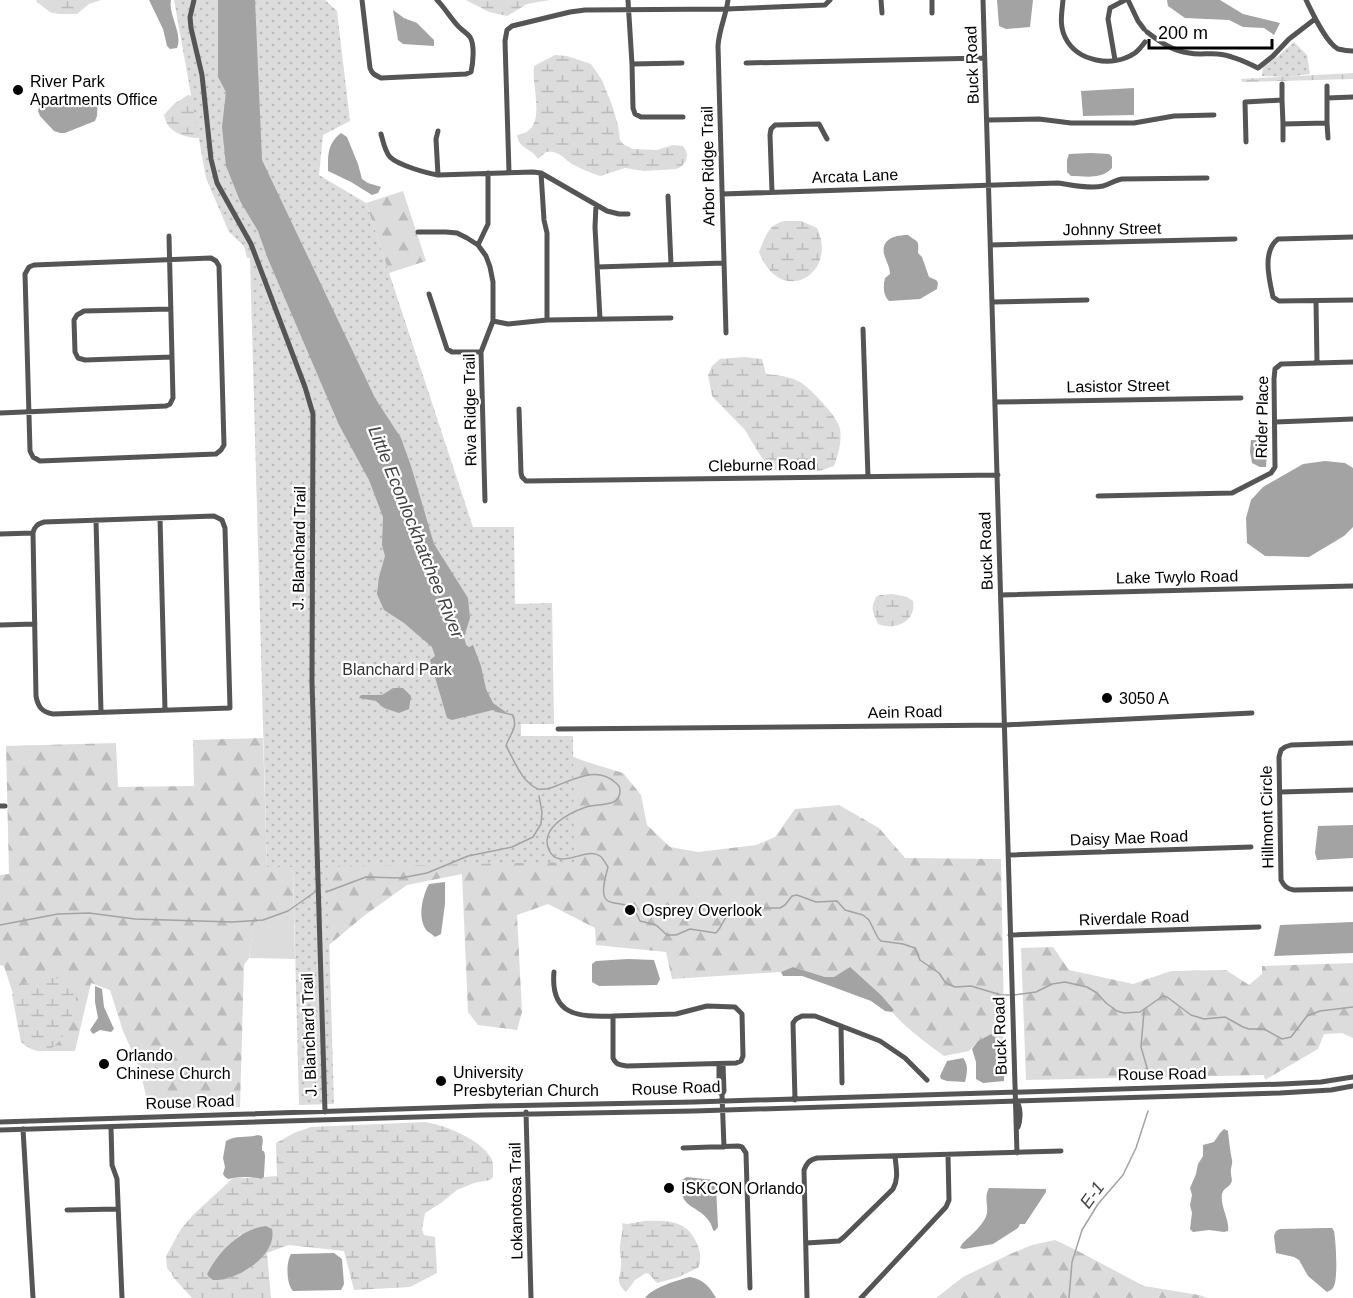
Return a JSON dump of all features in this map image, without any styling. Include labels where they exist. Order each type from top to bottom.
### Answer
[{"type":"street","name":"J. Blanchard Trail","points":[[194,0],[190,17],[191,28],[202,75],[211,159],[217,183],[251,244],[313,414],[312,682],[325,1120]]},
{"type":"street","points":[[362,0],[370,68],[371,73],[375,76],[381,78],[471,72],[473,65],[470,36],[459,27],[437,0]]},
{"type":"street","points":[[628,0],[633,108],[641,117],[683,117]]},
{"type":"street","points":[[681,0],[681,9]]},
{"type":"street","name":"Arbor Ridge Trail","points":[[726,333],[718,46],[728,0]]},
{"type":"street","points":[[509,172],[505,41],[507,30],[512,26],[585,10],[727,9],[779,3],[825,5],[830,0]]},
{"type":"street","points":[[881,0],[882,13]]},
{"type":"street","points":[[932,0],[932,13]]},
{"type":"street","name":"Buck Road","points":[[983,0],[1012,1009],[1016,1100],[1019,1105],[1017,1153]]},
{"type":"street","points":[[1063,0],[1060,21],[1064,37],[1072,48],[1083,56],[1097,61],[1115,60],[1136,53],[1145,42]]},
{"type":"street","points":[[1115,60],[1108,19],[1110,8],[1127,0],[1138,21],[1163,44],[1189,53],[1220,54],[1232,57],[1258,68],[1315,19]]},
{"type":"street","points":[[1306,0],[1331,43],[1339,49],[1353,51]]},
{"type":"street","points":[[746,63],[985,58]]},
{"type":"street","points":[[632,64],[682,63]]},
{"type":"street","points":[[1282,84],[1283,140]]},
{"type":"street","points":[[1327,86],[1328,138]]},
{"type":"street","points":[[1327,98],[1353,98]]},
{"type":"street","points":[[1246,142],[1245,102],[1282,100]]},
{"type":"street","points":[[987,120],[1039,119],[1071,123],[1134,123],[1174,116],[1214,115]]},
{"type":"street","points":[[1283,124],[1328,123]]},
{"type":"street","points":[[772,192],[770,135],[775,125],[819,124],[827,139]]},
{"type":"street","points":[[438,131],[436,139],[438,174]]},
{"type":"street","points":[[381,134],[388,156],[425,172],[438,174],[541,173],[607,211],[628,214]]},
{"type":"street","points":[[418,232],[457,233],[478,245],[488,224],[488,173]]},
{"type":"street","points":[[541,173],[547,233],[547,320]]},
{"type":"street","name":"Arcata Lane","points":[[722,194],[1058,183],[1070,186],[1101,186],[1122,179],[1207,178]]},
{"type":"street","points":[[668,196],[671,265]]},
{"type":"street","points":[[596,205],[600,319]]},
{"type":"street","points":[[0,413],[170,404],[173,398],[169,236]]},
{"type":"street","points":[[1353,237],[1278,239],[1272,243],[1269,251],[1270,282],[1273,297],[1279,301],[1353,300]]},
{"type":"street","name":"Johnny Street","points":[[990,245],[1235,239]]},
{"type":"street","name":"Riva Ridge Trail","points":[[478,245],[486,256],[492,282],[493,321],[481,352],[485,501]]},
{"type":"street","points":[[211,258],[216,261],[219,266],[224,433],[224,445],[221,450],[216,454],[40,461],[33,457],[30,451],[29,412],[25,273],[29,267],[170,259],[211,258]]},
{"type":"street","points":[[597,267],[724,263]]},
{"type":"street","points":[[429,294],[447,349],[452,352],[481,352]]},
{"type":"street","points":[[992,302],[1088,300]]},
{"type":"street","points":[[1316,301],[1317,363]]},
{"type":"street","points":[[171,309],[84,311],[74,320],[75,352],[78,358],[85,360],[172,357]]},
{"type":"street","points":[[493,321],[508,324],[547,320],[671,318]]},
{"type":"street","points":[[863,329],[868,477]]},
{"type":"street","name":"Rider Place","points":[[1098,496],[1232,493],[1271,473],[1275,467],[1275,369],[1281,364],[1353,362]]},
{"type":"street","name":"Lasistor Street","points":[[995,402],[1241,398]]},
{"type":"street","name":"Cleburne Road","points":[[519,409],[521,473],[526,481],[998,475]]},
{"type":"street","points":[[1275,422],[1353,419]]},
{"type":"street","points":[[214,516],[222,520],[225,528],[230,708],[53,714],[41,709],[36,696],[34,528],[44,522],[160,518],[214,516]]},
{"type":"street","points":[[160,518],[165,710]]},
{"type":"street","points":[[96,520],[101,712]]},
{"type":"street","points":[[0,534],[33,533]]},
{"type":"street","name":"Lake Twylo Road","points":[[1001,595],[1353,586]]},
{"type":"street","points":[[0,626],[35,624]]},
{"type":"street","name":"Aein Road","points":[[558,729],[1005,725],[1252,713]]},
{"type":"street","name":"Hillmont Circle","points":[[1353,743],[1291,745],[1281,750],[1279,757],[1281,880],[1289,889],[1294,890],[1353,889]]},
{"type":"street","points":[[1280,792],[1353,790]]},
{"type":"street","name":"Daisy Mae Road","points":[[1008,855],[1251,848]]},
{"type":"street","name":"Riverdale Road","points":[[1010,935],[1259,927]]},
{"type":"street","points":[[554,972],[553,982],[558,1000],[566,1009],[577,1015],[589,1017],[613,1016],[676,1014],[708,1006],[735,1007],[742,1014],[743,1056],[736,1064],[619,1065],[613,1058],[613,1016]]},
{"type":"street","points":[[795,1107],[793,1023],[796,1019],[809,1016],[815,1016],[880,1041],[905,1058],[927,1080]]},
{"type":"street","points":[[841,1026],[842,1083]]},
{"type":"street","points":[[721,1064],[719,1091],[722,1098],[724,1147]]},
{"type":"street","name":"Rouse Road","points":[[0,1122],[722,1098],[795,1098],[1306,1083],[1353,1077]]},
{"type":"street","points":[[1306,1083],[1306,1092]]},
{"type":"street","name":"Rouse Road","points":[[0,1130],[1306,1092],[1353,1086]]},
{"type":"street","points":[[522,1105],[527,1113]]},
{"type":"street","name":"Lokanotosa Trail","points":[[527,1113],[531,1298]]},
{"type":"street","points":[[23,1121],[33,1298]]},
{"type":"street","points":[[111,1127],[112,1165],[117,1179],[122,1298]]},
{"type":"street","points":[[683,1148],[738,1146],[746,1152],[750,1288]]},
{"type":"street","points":[[807,1298],[804,1170],[811,1160],[1061,1151]]},
{"type":"street","points":[[861,1298],[946,1207],[949,1200],[948,1155]]},
{"type":"street","points":[[806,1243],[839,1241],[844,1237],[896,1183],[895,1156]]},
{"type":"street","points":[[67,1210],[118,1209]]},
{"type":"green space","points":[[36,0],[101,0],[89,4],[77,14],[59,14],[50,12]]},
{"type":"green space","name":"Blanchard Park","points":[[174,0],[325,0],[337,11],[350,121],[323,135],[319,175],[366,203],[473,527],[514,527],[515,604],[552,603],[554,724],[521,724],[521,736],[573,736],[574,862],[327,867],[334,1104],[299,1105],[293,867],[267,867],[250,258],[247,258],[244,246],[229,232],[206,178]]},
{"type":"green space","points":[[466,0],[550,0],[527,4],[507,16],[489,12]]},
{"type":"green space","points":[[1294,42],[1307,55],[1310,74],[1286,77],[1262,76],[1263,65],[1277,57]]},
{"type":"green space","points":[[555,55],[567,56],[591,64],[602,80],[612,105],[620,140],[623,144],[633,149],[657,150],[673,145],[683,146],[687,155],[681,167],[644,171],[625,168],[600,176],[575,166],[554,152],[546,152],[538,159],[523,146],[517,135],[527,132],[533,126],[536,117],[534,66]]},
{"type":"green space","points":[[1353,73],[1353,79],[1242,82],[1241,79]]},
{"type":"green space","points":[[188,95],[193,96],[200,136],[198,138],[176,132],[168,126],[164,115],[174,104]]},
{"type":"green space","points":[[403,191],[426,261],[389,273],[366,203]]},
{"type":"green space","points":[[785,221],[801,221],[817,228],[822,244],[820,259],[814,270],[804,278],[793,281],[780,279],[769,269],[759,252],[771,228]]},
{"type":"green space","points":[[744,357],[762,359],[766,374],[794,379],[803,384],[829,410],[840,429],[839,448],[834,466],[819,471],[771,470],[745,430],[712,396],[708,375],[712,366],[720,359]]},
{"type":"green space","points":[[892,594],[907,597],[913,601],[912,614],[898,625],[878,624],[873,610],[876,597]]},
{"type":"green space","points":[[521,736],[584,761],[623,773],[641,795],[647,825],[670,847],[698,852],[756,845],[775,837],[795,809],[839,805],[879,828],[905,858],[1001,859],[1003,1043],[991,1034],[978,1041],[969,1051],[944,1056],[904,1024],[892,1012],[894,1010],[881,995],[850,968],[834,977],[825,977],[793,967],[781,972],[672,979],[666,952],[596,945],[595,928],[548,904],[517,915],[522,1012],[517,1030],[478,1025],[468,1012],[462,874],[407,885],[365,915],[329,945],[325,864]]},
{"type":"green space","points":[[263,738],[267,867],[293,867],[294,917],[254,922],[249,958],[244,965],[240,1107],[149,1110],[140,1069],[123,1031],[110,990],[91,983],[75,1051],[41,1051],[24,1028],[4,966],[0,965],[0,875],[9,874],[6,746],[116,743],[118,787],[194,786],[193,740]]},
{"type":"green space","points":[[294,917],[295,959],[249,958],[254,921]]},
{"type":"green space","points":[[1053,947],[1069,970],[1133,984],[1171,971],[1226,970],[1249,985],[1262,974],[1262,966],[1353,963],[1353,1038],[1342,1033],[1324,1034],[1318,1049],[1265,1080],[1264,1075],[1026,1080],[1021,948]]},
{"type":"green space","points":[[69,978],[75,983],[76,998],[66,1031],[52,1048],[43,1051],[32,1050],[21,1042],[12,995],[23,984],[30,981]]},
{"type":"green space","points":[[425,1122],[433,1124],[471,1139],[486,1151],[492,1160],[493,1177],[490,1180],[457,1190],[425,1213],[422,1230],[424,1235],[435,1237],[437,1273],[410,1287],[354,1290],[344,1251],[288,1245],[267,1253],[271,1298],[192,1298],[167,1268],[166,1256],[181,1229],[232,1179],[260,1179],[277,1176],[276,1143],[311,1127]],"holes":[[[241,1234],[251,1268],[229,1278],[214,1280],[207,1274],[222,1253]]]},
{"type":"green space","points":[[644,1221],[676,1223],[688,1230],[699,1250],[699,1267],[679,1277],[657,1283],[646,1273],[635,1280],[626,1292],[619,1280],[622,1223]]},
{"type":"green space","points":[[1055,1240],[1144,1286],[1208,1298],[936,1298],[963,1277],[1008,1255],[1032,1245]]},
{"type":"water","points":[[149,0],[171,0],[178,36],[177,48],[170,49],[167,46],[163,29]]},
{"type":"water","points":[[218,0],[255,0],[262,160],[375,398],[401,438],[434,544],[468,598],[470,618],[464,637],[466,645],[469,647],[473,645],[486,689],[493,703],[507,713],[493,710],[452,720],[447,718],[430,660],[435,656],[432,647],[404,623],[384,610],[377,594],[385,556],[382,545],[383,517],[369,480],[339,425],[258,231],[240,201],[226,166],[222,127],[226,92],[218,77]]},
{"type":"water","points":[[997,0],[1033,0],[1030,27],[1006,29],[999,26]]},
{"type":"water","points":[[1167,0],[1220,0],[1243,14],[1280,23],[1274,35],[1264,28],[1243,27],[1229,20],[1185,18],[1168,6]]},
{"type":"water","points":[[393,10],[417,23],[434,40],[434,46],[403,44],[398,40]]},
{"type":"water","points":[[1134,88],[1134,115],[1083,116],[1081,91]]},
{"type":"water","points":[[86,95],[98,97],[95,121],[65,133],[54,131],[38,111],[40,102]]},
{"type":"water","points":[[341,133],[347,137],[362,179],[381,187],[378,193],[372,195],[328,171],[328,155],[331,146]]},
{"type":"water","points":[[1069,154],[1109,154],[1112,157],[1112,168],[1108,172],[1093,176],[1071,176],[1067,172]]},
{"type":"water","points":[[908,235],[917,242],[918,253],[922,257],[929,277],[938,283],[937,289],[920,299],[889,301],[884,290],[885,278],[890,274],[884,254],[885,245],[894,237]]},
{"type":"water","points":[[1251,440],[1268,441],[1266,467],[1252,463]]},
{"type":"water","points":[[1325,461],[1345,463],[1353,468],[1353,527],[1344,536],[1309,557],[1265,556],[1247,543],[1246,518],[1251,500],[1263,487],[1303,464]]},
{"type":"water","points":[[393,688],[403,688],[411,696],[409,709],[399,713],[384,708],[376,701],[359,698],[361,695],[382,695]]},
{"type":"water","points":[[1353,825],[1353,858],[1317,860],[1315,853],[1318,826]]},
{"type":"water","points":[[445,882],[441,934],[435,937],[427,931],[422,920],[424,895],[429,884]]},
{"type":"water","points":[[1353,922],[1353,953],[1274,956],[1280,925]]},
{"type":"water","points":[[654,960],[660,979],[657,985],[599,986],[592,982],[592,964],[596,961]]},
{"type":"water","points":[[793,967],[825,977],[834,977],[850,967],[894,1010],[885,1011],[871,1001],[802,976],[783,976],[781,972]]},
{"type":"water","points":[[95,986],[102,989],[104,1007],[114,1029],[111,1032],[100,1030],[93,1034],[90,1030],[98,1018]]},
{"type":"water","points":[[991,1034],[1003,1043],[1004,1081],[983,1083],[976,1079],[976,1062],[972,1049],[978,1041]]},
{"type":"water","points":[[963,1058],[967,1066],[965,1082],[941,1079],[940,1076],[947,1061]]},
{"type":"water","points":[[1224,1129],[1228,1131],[1232,1162],[1232,1182],[1222,1194],[1228,1231],[1193,1232],[1190,1229],[1192,1195],[1190,1188],[1203,1156],[1203,1145],[1214,1142]]},
{"type":"water","points":[[258,1135],[263,1138],[264,1177],[261,1179],[244,1177],[228,1179],[225,1177],[223,1158],[226,1141]]},
{"type":"water","points":[[687,1177],[713,1180],[716,1186],[718,1227],[715,1231],[704,1216],[685,1201],[682,1189],[683,1179]]},
{"type":"water","points":[[989,1188],[1046,1189],[1046,1192],[1025,1224],[1020,1224],[1018,1228],[993,1244],[960,1248],[986,1217]]},
{"type":"water","points":[[266,1226],[272,1229],[272,1238],[270,1246],[259,1260],[244,1271],[226,1279],[213,1280],[209,1277],[207,1274],[212,1265],[231,1242],[256,1228]]},
{"type":"water","points":[[1332,1228],[1336,1275],[1334,1286],[1327,1292],[1308,1276],[1299,1260],[1276,1253],[1274,1236],[1280,1229]]},
{"type":"water","points":[[334,1253],[342,1259],[344,1284],[341,1290],[293,1291],[289,1283],[288,1272],[291,1254]]},
{"type":"water","points":[[690,1277],[706,1284],[716,1298],[645,1298],[659,1288]]},
{"type":"waterway","name":"Little Econlockhatchee River","points":[[496,711],[513,715],[514,728],[506,746],[521,774],[535,788],[547,789],[594,774],[609,778],[619,786],[619,796],[616,800],[607,804],[586,807],[557,822],[548,835],[547,842],[553,856],[559,859],[587,854],[601,857],[608,867],[604,881],[605,899],[612,903],[629,906],[635,911],[640,921],[656,925],[667,935],[676,935],[690,929],[716,933],[733,910],[754,913],[763,908],[780,908],[792,896],[797,895],[816,902],[837,901],[845,910],[863,915],[869,920],[881,941],[915,948],[920,960],[939,973],[948,984],[955,987],[971,986],[1001,995],[1009,995]]},
{"type":"waterway","points":[[326,892],[366,877],[401,878],[427,873],[468,856],[512,847],[533,837],[541,824],[542,812],[539,796]]},
{"type":"waterway","points":[[0,925],[58,914],[89,913],[135,919],[232,922],[263,920],[288,911],[315,892]]},
{"type":"waterway","name":"Little Econlockhatchee River","points":[[1014,995],[1036,992],[1052,984],[1065,982],[1087,987],[1117,1011],[1124,1013],[1140,1012],[1163,996],[1191,1015],[1204,1019],[1225,1017],[1243,1027],[1264,1029],[1282,1039],[1291,1037],[1307,1016],[1320,1011],[1353,1007]]},
{"type":"waterway","name":"E-1","points":[[1144,1011],[1141,1047],[1150,1078]]},
{"type":"waterway","name":"E-1","points":[[1069,1298],[1072,1262],[1082,1230],[1098,1204],[1123,1175],[1136,1148],[1148,1111]]},
{"type":"place","name":"River Park Apartments Office","points":[[18,90]]},
{"type":"place","name":"3050 A","points":[[1107,698]]},
{"type":"place","name":"Osprey Overlook","points":[[630,910]]},
{"type":"place","name":"Orlando Chinese Church","points":[[104,1064]]},
{"type":"place","name":"University Presbyterian Church","points":[[441,1081]]},
{"type":"place","name":"ISKCON Orlando","points":[[669,1188]]}]
